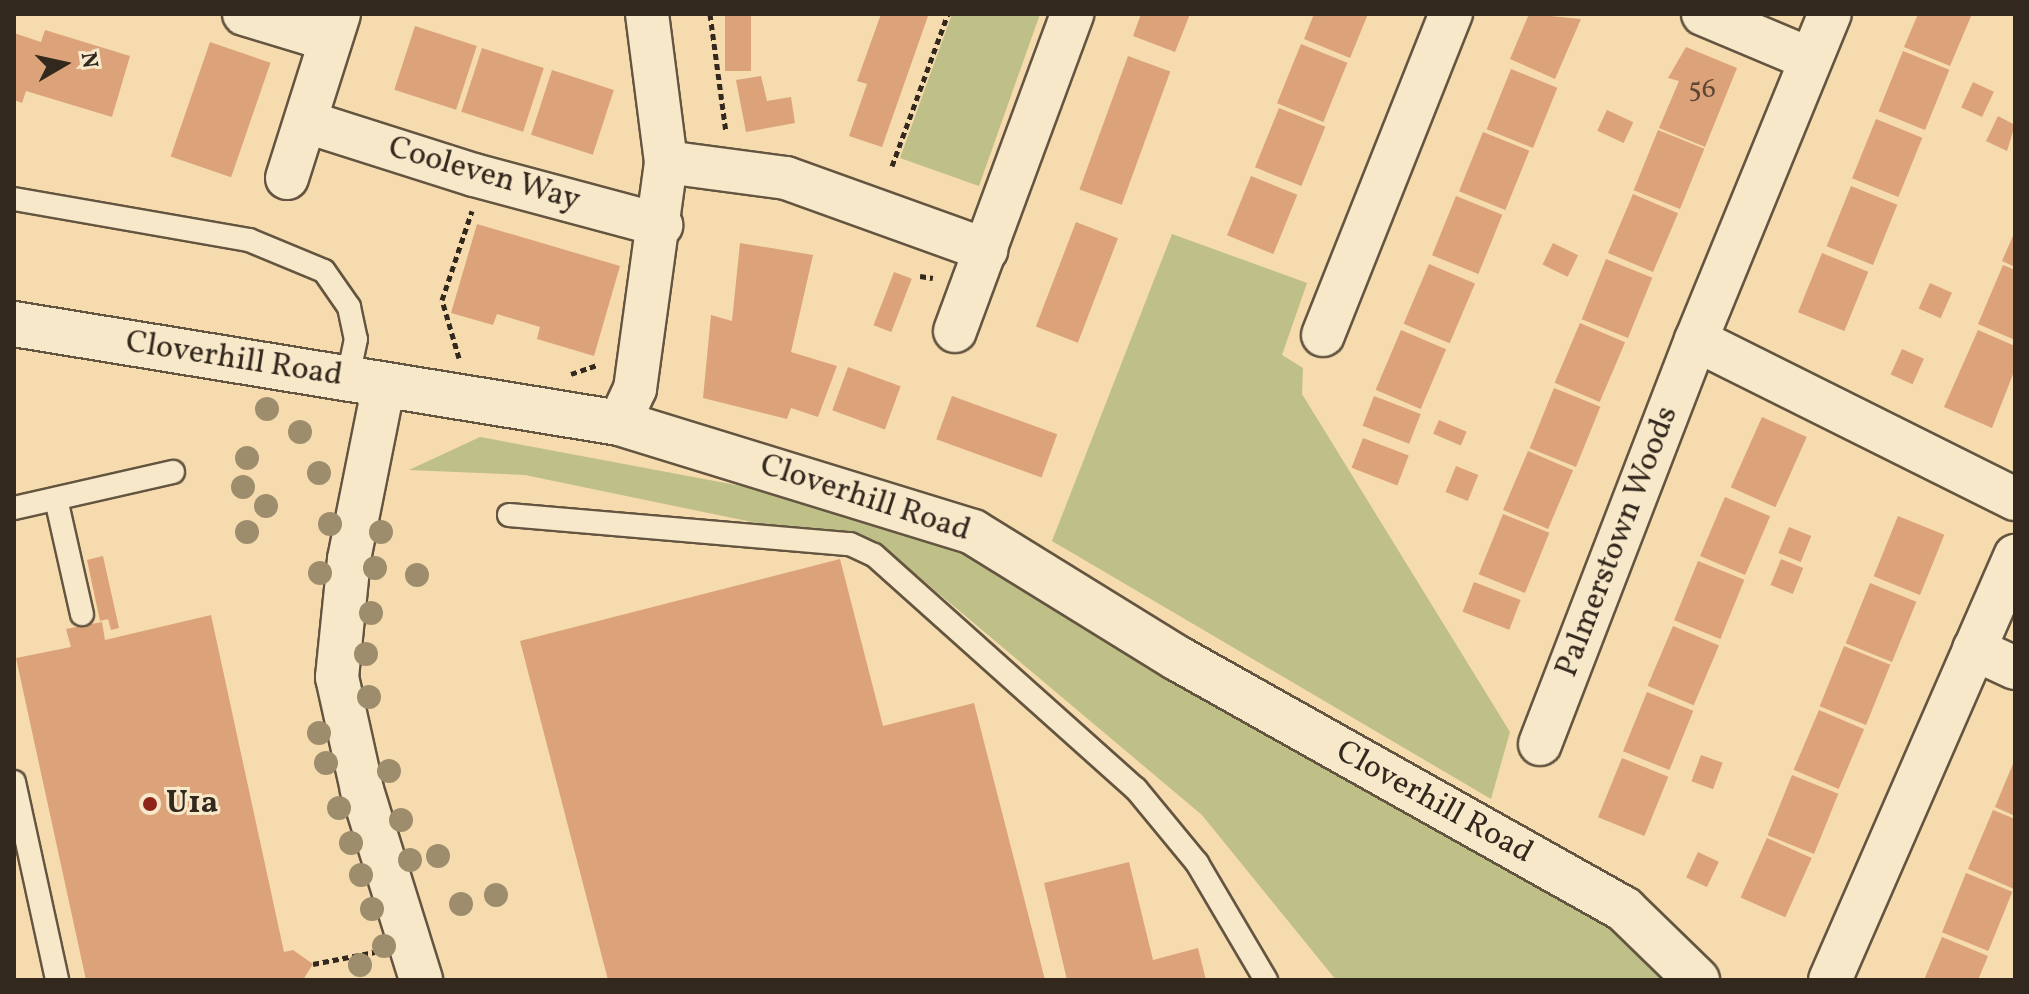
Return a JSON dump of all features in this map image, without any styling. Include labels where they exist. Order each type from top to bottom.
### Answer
[{"type":"street","points":[[244,14],[334,27],[307,122],[287,178]]},
{"type":"street","points":[[619,423],[635,389],[661,225],[666,162],[647,14]]},
{"type":"street","points":[[955,331],[1072,14]]},
{"type":"street","points":[[1323,335],[1451,14]]},
{"type":"street","points":[[1703,14],[1810,59]]},
{"type":"street","name":"Palmerstown Woods","points":[[1540,744],[1696,340],[1830,14]]},
{"type":"street","name":"Cooleven Way","points":[[307,122],[474,175],[661,225]]},
{"type":"street","points":[[666,162],[786,178],[986,250]]},
{"type":"street","name":"Cloverhill Road","points":[[14,324],[619,423],[973,532],[1177,658],[1624,909],[1697,980]]},
{"type":"street","points":[[1696,340],[2015,499]]},
{"type":"street","points":[[366,381],[337,677],[362,790],[421,980]]},
{"type":"street","points":[[1830,980],[2015,556]]},
{"type":"street","points":[[1974,649],[2015,668]]},
{"type":"lane","points":[[14,199],[249,240],[324,271],[349,307],[366,381]]},
{"type":"lane","points":[[14,508],[173,472]]},
{"type":"lane","points":[[56,499],[82,614]]},
{"type":"lane","points":[[509,515],[850,544],[874,555],[1136,789],[1197,863],[1266,980]]},
{"type":"lane","points":[[14,782],[57,980]]},
{"type":"path","points":[[710,14],[726,136]]},
{"type":"path","points":[[892,166],[948,14]]},
{"type":"path","points":[[473,361],[459,358],[442,300],[477,195]]},
{"type":"path","points":[[568,374],[597,368],[598,360]]},
{"type":"path","points":[[313,964],[376,952]]},
{"type":"green space","points":[[952,14],[1040,14],[979,186],[900,158]]},
{"type":"green space","points":[[1172,234],[1307,283],[1282,355],[1303,368],[1302,394],[1510,732],[1491,799],[1052,541]]},
{"type":"green space","points":[[480,437],[795,496],[975,559],[1614,929],[1664,980],[1336,980],[1202,815],[887,550],[525,475],[409,470]]},
{"type":"building","points":[[725,14],[751,14],[751,71],[725,71]]},
{"type":"building","points":[[881,14],[928,16],[882,147],[849,136],[867,84],[857,81]]},
{"type":"building","points":[[1141,14],[1190,14],[1175,52],[1133,36]]},
{"type":"building","points":[[1314,14],[1368,14],[1350,58],[1304,39]]},
{"type":"building","points":[[1529,14],[1581,19],[1555,79],[1510,59]]},
{"type":"building","points":[[1918,14],[1972,14],[1950,66],[1904,47]]},
{"type":"building","points":[[415,26],[477,46],[456,110],[394,90]]},
{"type":"building","points":[[45,30],[130,56],[112,117],[26,91],[22,103],[14,100],[14,33],[41,42]]},
{"type":"building","points":[[210,42],[271,63],[231,177],[171,156]]},
{"type":"building","points":[[1301,44],[1347,63],[1323,122],[1277,103]]},
{"type":"building","points":[[1686,47],[1737,68],[1705,147],[1659,128],[1679,81],[1668,78]]},
{"type":"building","points":[[482,48],[544,68],[523,132],[461,112]]},
{"type":"building","points":[[1903,51],[1949,70],[1925,130],[1879,111]]},
{"type":"building","points":[[1128,56],[1170,71],[1122,205],[1079,189]]},
{"type":"building","points":[[1511,69],[1557,88],[1533,148],[1487,129]]},
{"type":"building","points":[[552,70],[614,90],[593,155],[531,135]]},
{"type":"building","points":[[761,76],[767,101],[791,97],[795,123],[746,132],[736,80]]},
{"type":"building","points":[[1973,82],[1994,92],[1982,117],[1961,107]]},
{"type":"building","points":[[1279,108],[1325,127],[1301,186],[1255,167]]},
{"type":"building","points":[[1607,110],[1633,122],[1624,143],[1597,131]]},
{"type":"building","points":[[1998,116],[2015,125],[2007,151],[1986,141]]},
{"type":"building","points":[[1876,119],[1922,138],[1898,197],[1852,178]]},
{"type":"building","points":[[1658,130],[1704,149],[1680,209],[1634,190]]},
{"type":"building","points":[[1483,132],[1529,151],[1505,210],[1459,191]]},
{"type":"building","points":[[1251,176],[1297,195],[1273,254],[1227,235]]},
{"type":"building","points":[[1851,186],[1897,205],[1873,265],[1827,246]]},
{"type":"building","points":[[1633,194],[1678,213],[1653,272],[1608,253]]},
{"type":"building","points":[[1456,196],[1502,215],[1478,274],[1432,255]]},
{"type":"building","points":[[1076,222],[1118,238],[1078,343],[1036,327]]},
{"type":"building","points":[[477,224],[620,266],[594,356],[537,339],[540,327],[497,314],[493,325],[451,313]]},
{"type":"building","points":[[2015,231],[2015,267],[2002,261]]},
{"type":"building","points":[[740,243],[813,255],[791,352],[837,366],[818,417],[791,408],[787,419],[703,398],[711,315],[732,321]]},
{"type":"building","points":[[1553,243],[1578,255],[1568,277],[1542,265]]},
{"type":"building","points":[[1822,253],[1868,272],[1844,331],[1798,312]]},
{"type":"building","points":[[1606,259],[1652,278],[1628,338],[1582,319]]},
{"type":"building","points":[[1429,264],[1475,284],[1450,343],[1404,324]]},
{"type":"building","points":[[2003,265],[2015,270],[2015,340],[1978,324]]},
{"type":"building","points":[[894,272],[912,279],[891,332],[874,325]]},
{"type":"building","points":[[1930,283],[1952,293],[1941,318],[1919,309]]},
{"type":"building","points":[[1580,323],[1625,342],[1600,402],[1555,383]]},
{"type":"building","points":[[1401,330],[1446,349],[1421,409],[1376,390]]},
{"type":"building","points":[[1978,330],[2015,346],[2015,369],[1992,428],[1944,407]]},
{"type":"building","points":[[1902,349],[1924,359],[1913,384],[1891,375]]},
{"type":"building","points":[[848,367],[901,386],[885,429],[832,410]]},
{"type":"building","points":[[1554,388],[1600,407],[1576,467],[1530,448]]},
{"type":"building","points":[[952,396],[1057,434],[1042,478],[936,439]]},
{"type":"building","points":[[1374,396],[1421,414],[1409,444],[1363,426]]},
{"type":"building","points":[[1762,417],[1807,437],[1775,507],[1731,487]]},
{"type":"building","points":[[1439,420],[1467,432],[1461,446],[1433,434]]},
{"type":"building","points":[[1363,438],[1409,456],[1397,485],[1352,468]]},
{"type":"building","points":[[1528,451],[1573,470],[1548,529],[1503,510]]},
{"type":"building","points":[[1456,466],[1478,475],[1468,501],[1446,492]]},
{"type":"building","points":[[1725,497],[1770,516],[1745,575],[1700,556]]},
{"type":"building","points":[[1503,514],[1549,533],[1525,593],[1479,574]]},
{"type":"building","points":[[1898,516],[1944,535],[1920,595],[1874,576]]},
{"type":"building","points":[[1789,527],[1811,536],[1801,562],[1779,553]]},
{"type":"building","points":[[103,556],[119,628],[111,630],[108,619],[100,621],[87,560]]},
{"type":"building","points":[[840,559],[883,726],[974,703],[1045,980],[608,980],[520,641]]},
{"type":"building","points":[[1781,559],[1803,568],[1793,594],[1771,585]]},
{"type":"building","points":[[1698,561],[1744,580],[1720,639],[1674,620]]},
{"type":"building","points":[[1474,582],[1521,600],[1509,630],[1463,612]]},
{"type":"building","points":[[1870,583],[1916,602],[1892,662],[1846,643]]},
{"type":"building","name":"U1a","points":[[211,615],[284,952],[293,950],[313,964],[303,980],[86,980],[16,658],[71,647],[66,629],[102,622],[105,640]]},
{"type":"building","points":[[1673,626],[1719,646],[1694,705],[1648,686]]},
{"type":"building","points":[[1844,646],[1890,665],[1866,725],[1820,706]]},
{"type":"building","points":[[1647,692],[1693,711],[1669,770],[1623,751]]},
{"type":"building","points":[[1819,710],[1864,729],[1839,789],[1794,770]]},
{"type":"building","points":[[1701,755],[1723,763],[1713,789],[1691,781]]},
{"type":"building","points":[[1622,758],[1668,777],[1644,836],[1598,817]]},
{"type":"building","points":[[2015,759],[2015,816],[1995,807]]},
{"type":"building","points":[[1792,775],[1838,794],[1814,854],[1768,835]]},
{"type":"building","points":[[1993,810],[2015,819],[2014,889],[1968,869]]},
{"type":"building","points":[[1767,838],[1812,858],[1785,917],[1741,897]]},
{"type":"building","points":[[1698,852],[1719,862],[1707,887],[1686,877]]},
{"type":"building","points":[[1129,862],[1153,960],[1198,948],[1206,980],[1067,980],[1044,883]]},
{"type":"building","points":[[1966,873],[2012,892],[1988,951],[1942,932]]},
{"type":"building","points":[[1942,937],[1988,956],[1978,980],[1924,980]]},
{"type":"place","name":"U1a","points":[[150,804]]}]
